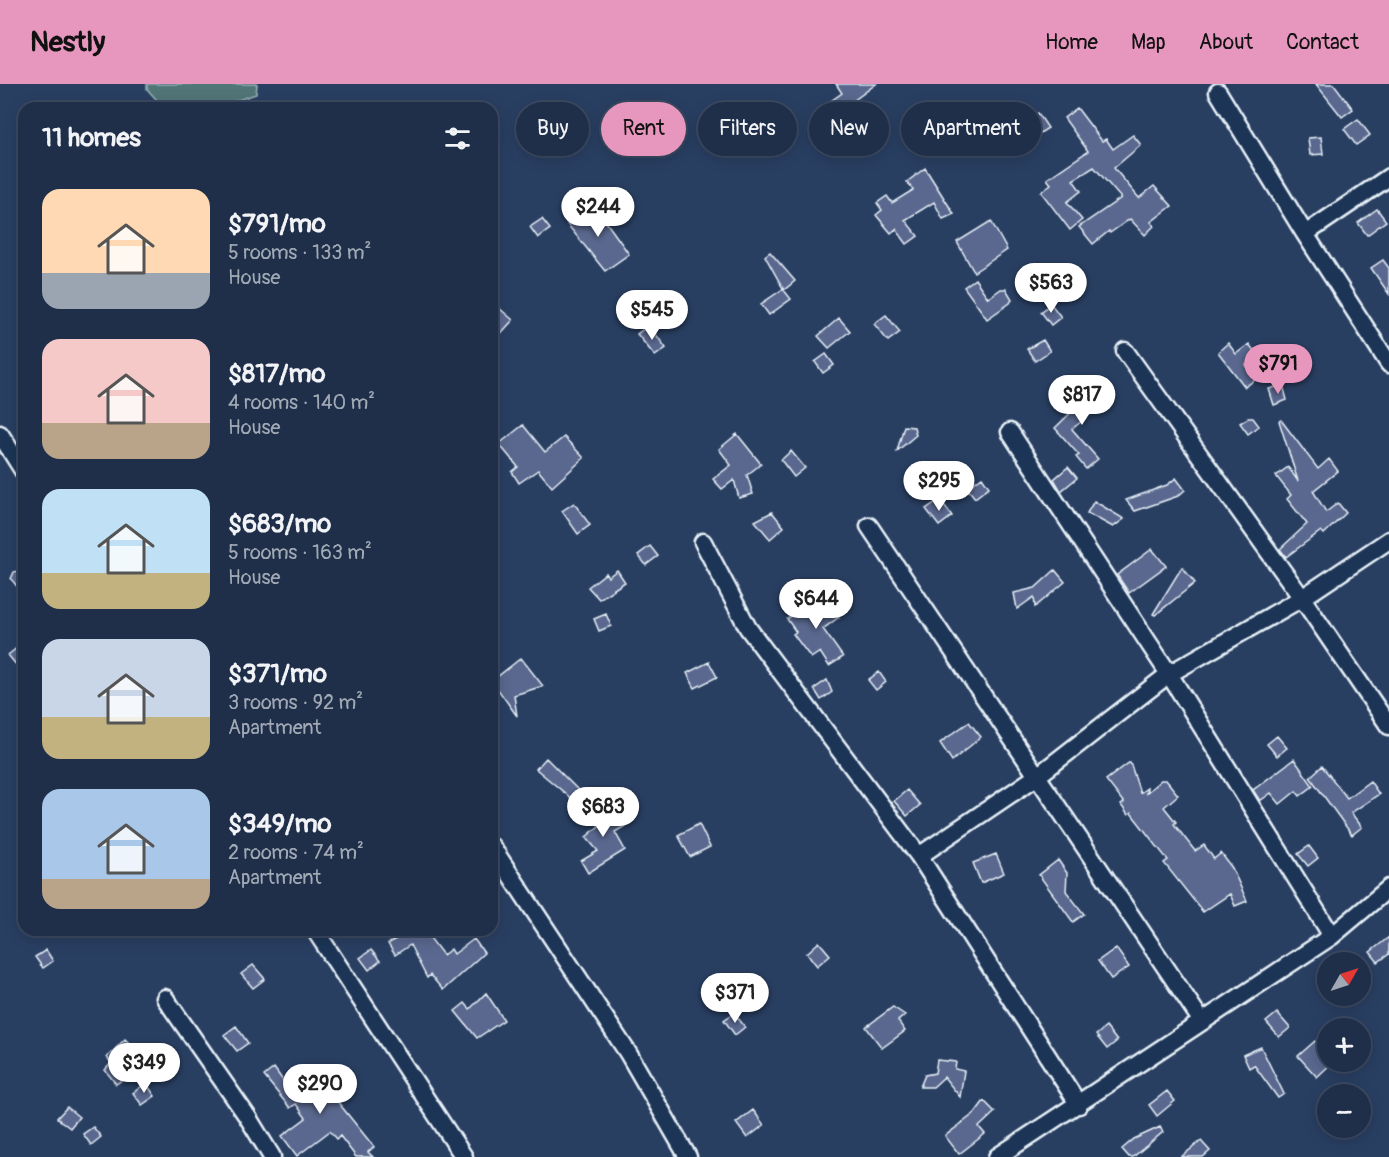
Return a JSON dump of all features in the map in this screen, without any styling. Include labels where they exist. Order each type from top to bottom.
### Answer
[{"type":"street","points":[[1218,92],[1305,234],[1389,364]]},
{"type":"street","points":[[1305,234],[1389,177]]},
{"type":"street","points":[[1125,351],[1302,598],[1389,726]]},
{"type":"street","points":[[1010,432],[1168,674],[1332,936]]},
{"type":"street","points":[[0,434],[18,462]]},
{"type":"street","points":[[869,526],[1201,1020]]},
{"type":"street","points":[[920,856],[1036,777],[1168,674],[1302,598],[1389,540]]},
{"type":"street","points":[[703,542],[748,628],[920,856],[1079,1105]]},
{"type":"street","points":[[498,856],[628,1053],[688,1157]]},
{"type":"street","points":[[997,1157],[1079,1105],[1201,1020],[1332,936],[1389,888]]},
{"type":"street","points":[[319,936],[464,1157]]},
{"type":"street","points":[[165,998],[248,1116],[272,1157]]},
{"type":"green space","points":[[147,84],[257,84],[256,94],[232,102],[159,102],[147,89]]},
{"type":"building","points":[[836,84],[876,84],[852,102],[829,102],[842,93]]},
{"type":"building","points":[[1316,84],[1334,84],[1353,109],[1342,117]]},
{"type":"building","points":[[1077,108],[1102,141],[1106,139],[1113,149],[1133,135],[1141,145],[1114,168],[1139,198],[1154,186],[1172,206],[1151,222],[1154,226],[1145,235],[1130,219],[1110,233],[1109,231],[1093,244],[1079,227],[1121,198],[1094,167],[1073,180],[1081,191],[1067,202],[1082,220],[1070,230],[1041,192],[1051,184],[1047,179],[1088,151],[1064,118]]},
{"type":"building","points":[[1041,118],[1048,128],[1041,133]]},
{"type":"building","points":[[1358,119],[1370,135],[1356,145],[1344,129]]},
{"type":"building","points":[[1321,137],[1323,154],[1310,155],[1308,138]]},
{"type":"building","points":[[925,168],[954,214],[943,219],[934,202],[905,220],[918,236],[907,244],[896,229],[891,233],[876,215],[882,210],[877,203],[887,196],[892,203],[913,190],[907,182]]},
{"type":"building","points":[[594,205],[629,254],[605,271],[567,224]]},
{"type":"building","points":[[1377,209],[1386,221],[1367,235],[1358,223]]},
{"type":"building","points":[[542,219],[550,229],[538,238],[530,227]]},
{"type":"building","points":[[991,221],[1007,250],[974,272],[957,242]]},
{"type":"building","points":[[770,252],[795,281],[784,290],[765,256]]},
{"type":"building","points":[[1383,260],[1389,268],[1389,294],[1371,268]]},
{"type":"building","points":[[975,279],[988,298],[1001,289],[1006,289],[1012,299],[1010,303],[987,319],[964,287]]},
{"type":"building","points":[[783,289],[791,299],[769,315],[761,304]]},
{"type":"building","points":[[1051,304],[1061,317],[1051,325],[1041,312]]},
{"type":"building","points":[[498,307],[513,320],[498,336]]},
{"type":"building","points":[[886,315],[900,332],[888,341],[874,324]]},
{"type":"building","points":[[839,318],[850,331],[829,348],[818,336]]},
{"type":"building","points":[[649,325],[666,348],[655,356],[637,334]]},
{"type":"building","points":[[1043,340],[1050,351],[1035,361],[1027,349]]},
{"type":"building","points":[[1228,343],[1236,354],[1249,344],[1258,356],[1246,365],[1256,379],[1245,387],[1218,352]]},
{"type":"building","points":[[826,354],[834,365],[823,373],[815,362]]},
{"type":"building","points":[[1283,385],[1287,400],[1274,405],[1269,389]]},
{"type":"building","points":[[1104,387],[1112,397],[1072,429],[1098,459],[1086,469],[1076,457],[1079,455],[1055,428],[1090,394],[1092,396]]},
{"type":"building","points":[[1253,418],[1259,426],[1248,434],[1240,423]]},
{"type":"building","points":[[1281,420],[1318,469],[1329,459],[1338,471],[1313,491],[1326,512],[1338,503],[1346,513],[1324,534],[1321,531],[1286,557],[1280,549],[1307,524],[1287,499],[1291,495],[1276,476],[1288,467],[1298,481],[1279,421]]},
{"type":"building","points":[[523,425],[545,452],[564,437],[584,458],[552,487],[538,470],[519,483],[512,472],[518,467],[499,444]]},
{"type":"building","points":[[904,426],[914,427],[916,435],[897,451]]},
{"type":"building","points":[[737,434],[761,464],[747,475],[753,494],[739,498],[734,480],[722,489],[713,479],[731,465],[719,449]]},
{"type":"building","points":[[791,451],[805,468],[794,477],[781,460]]},
{"type":"building","points":[[1068,467],[1077,478],[1061,491],[1054,479]]},
{"type":"building","points":[[982,477],[989,487],[975,498],[967,488]]},
{"type":"building","points":[[1176,478],[1185,490],[1178,496],[1135,511],[1126,500],[1167,485]]},
{"type":"building","points":[[940,499],[952,516],[939,526],[926,509]]},
{"type":"building","points":[[1094,501],[1124,519],[1113,527],[1087,513]]},
{"type":"building","points":[[574,503],[590,525],[578,534],[562,511]]},
{"type":"building","points":[[772,512],[784,527],[770,539],[755,521]]},
{"type":"building","points":[[650,546],[658,556],[646,565],[638,555]]},
{"type":"building","points":[[1152,549],[1166,566],[1129,593],[1117,575]]},
{"type":"building","points":[[1182,567],[1195,583],[1155,615],[1153,614]]},
{"type":"building","points":[[617,570],[625,582],[599,599],[588,587],[606,573],[608,577]]},
{"type":"building","points":[[1055,570],[1065,582],[1035,607],[1034,597],[1017,609],[1014,593],[1035,588]]},
{"type":"building","points":[[18,571],[18,588],[11,579],[14,572]]},
{"type":"building","points":[[822,595],[839,617],[823,629],[843,657],[829,666],[820,652],[811,658],[793,634],[796,632],[787,619]]},
{"type":"building","points":[[606,614],[611,626],[599,631],[594,619]]},
{"type":"building","points":[[18,647],[18,667],[8,655]]},
{"type":"building","points":[[521,658],[543,686],[514,695],[517,716],[498,689],[498,676]]},
{"type":"building","points":[[709,662],[717,677],[695,688],[687,673]]},
{"type":"building","points":[[879,672],[886,682],[876,690],[868,680]]},
{"type":"building","points":[[827,680],[832,692],[821,700],[814,689]]},
{"type":"building","points":[[969,722],[981,737],[952,761],[940,743]]},
{"type":"building","points":[[1277,736],[1287,748],[1277,756],[1267,744]]},
{"type":"building","points":[[546,758],[579,791],[572,799],[536,769]]},
{"type":"building","points":[[1294,759],[1313,786],[1300,796],[1296,791],[1280,804],[1271,793],[1260,801],[1253,790]]},
{"type":"building","points":[[1130,762],[1140,793],[1147,788],[1146,793],[1161,780],[1166,780],[1178,795],[1164,807],[1176,822],[1174,824],[1195,851],[1204,845],[1214,859],[1221,853],[1232,868],[1247,901],[1235,906],[1230,894],[1203,912],[1164,863],[1168,860],[1131,813],[1128,815],[1121,805],[1124,803],[1106,780]]},
{"type":"building","points":[[1322,766],[1347,798],[1370,781],[1379,794],[1351,813],[1362,827],[1352,835],[1310,777]]},
{"type":"building","points":[[907,790],[920,805],[907,816],[894,801]]},
{"type":"building","points":[[598,800],[611,819],[617,815],[625,826],[615,832],[625,850],[588,873],[581,861],[598,851],[586,837],[599,826],[587,807]]},
{"type":"building","points":[[699,824],[710,847],[690,857],[678,835]]},
{"type":"building","points":[[1309,846],[1318,858],[1308,866],[1298,854]]},
{"type":"building","points":[[996,854],[1004,873],[981,883],[973,863]]},
{"type":"building","points":[[1058,860],[1067,873],[1066,891],[1084,914],[1073,922],[1039,875]]},
{"type":"building","points":[[401,936],[429,936],[443,955],[451,949],[454,954],[474,939],[484,953],[443,990],[430,975],[427,978],[410,945],[395,955],[388,944]]},
{"type":"building","points":[[1389,937],[1389,954],[1378,962],[1370,952]]},
{"type":"building","points":[[819,942],[830,955],[817,966],[807,953]]},
{"type":"building","points":[[1116,948],[1129,967],[1111,979],[1098,961]]},
{"type":"building","points":[[46,950],[53,961],[43,968],[35,957]]},
{"type":"building","points":[[371,950],[380,961],[369,970],[360,958]]},
{"type":"building","points":[[253,965],[265,979],[253,988],[241,974]]},
{"type":"building","points":[[486,993],[504,1020],[477,1038],[455,1011],[465,1003],[470,1009]]},
{"type":"building","points":[[893,1007],[905,1015],[898,1021],[905,1031],[882,1048],[866,1027]]},
{"type":"building","points":[[734,1013],[745,1027],[735,1035],[724,1020]]},
{"type":"building","points":[[1277,1013],[1290,1028],[1279,1037],[1266,1022]]},
{"type":"building","points":[[236,1026],[248,1043],[237,1051],[224,1035]]},
{"type":"building","points":[[1106,1027],[1117,1041],[1107,1049],[1096,1035]]},
{"type":"building","points":[[125,1039],[134,1048],[119,1064],[128,1076],[116,1084],[105,1070],[111,1063],[107,1057]]},
{"type":"building","points":[[1315,1041],[1317,1043],[1317,1072],[1322,1072],[1317,1077],[1298,1056]]},
{"type":"building","points":[[1261,1047],[1284,1094],[1278,1098],[1254,1065],[1249,1068],[1243,1055]]},
{"type":"building","points":[[937,1060],[956,1062],[955,1069],[964,1071],[960,1097],[944,1077],[933,1087],[920,1087],[925,1075],[935,1073]]},
{"type":"building","points":[[274,1068],[293,1095],[327,1069],[341,1086],[330,1088],[335,1095],[333,1096],[374,1147],[368,1152],[373,1157],[356,1157],[340,1136],[337,1139],[330,1131],[297,1156],[282,1136],[306,1118],[296,1104],[290,1108],[264,1076]]},
{"type":"building","points":[[146,1083],[155,1096],[142,1105],[133,1093]]},
{"type":"building","points":[[1167,1091],[1175,1101],[1157,1116],[1149,1105]]},
{"type":"building","points":[[984,1101],[995,1112],[979,1127],[985,1134],[959,1154],[945,1136],[975,1113]]},
{"type":"building","points":[[67,1107],[79,1117],[70,1128],[57,1118]]},
{"type":"building","points":[[753,1110],[764,1125],[747,1138],[736,1123]]},
{"type":"building","points":[[93,1127],[101,1137],[91,1145],[83,1134]]},
{"type":"building","points":[[1160,1127],[1163,1132],[1133,1157],[1129,1157],[1122,1149],[1134,1139]]},
{"type":"building","points":[[1201,1141],[1210,1151],[1203,1157],[1181,1157]]}]
